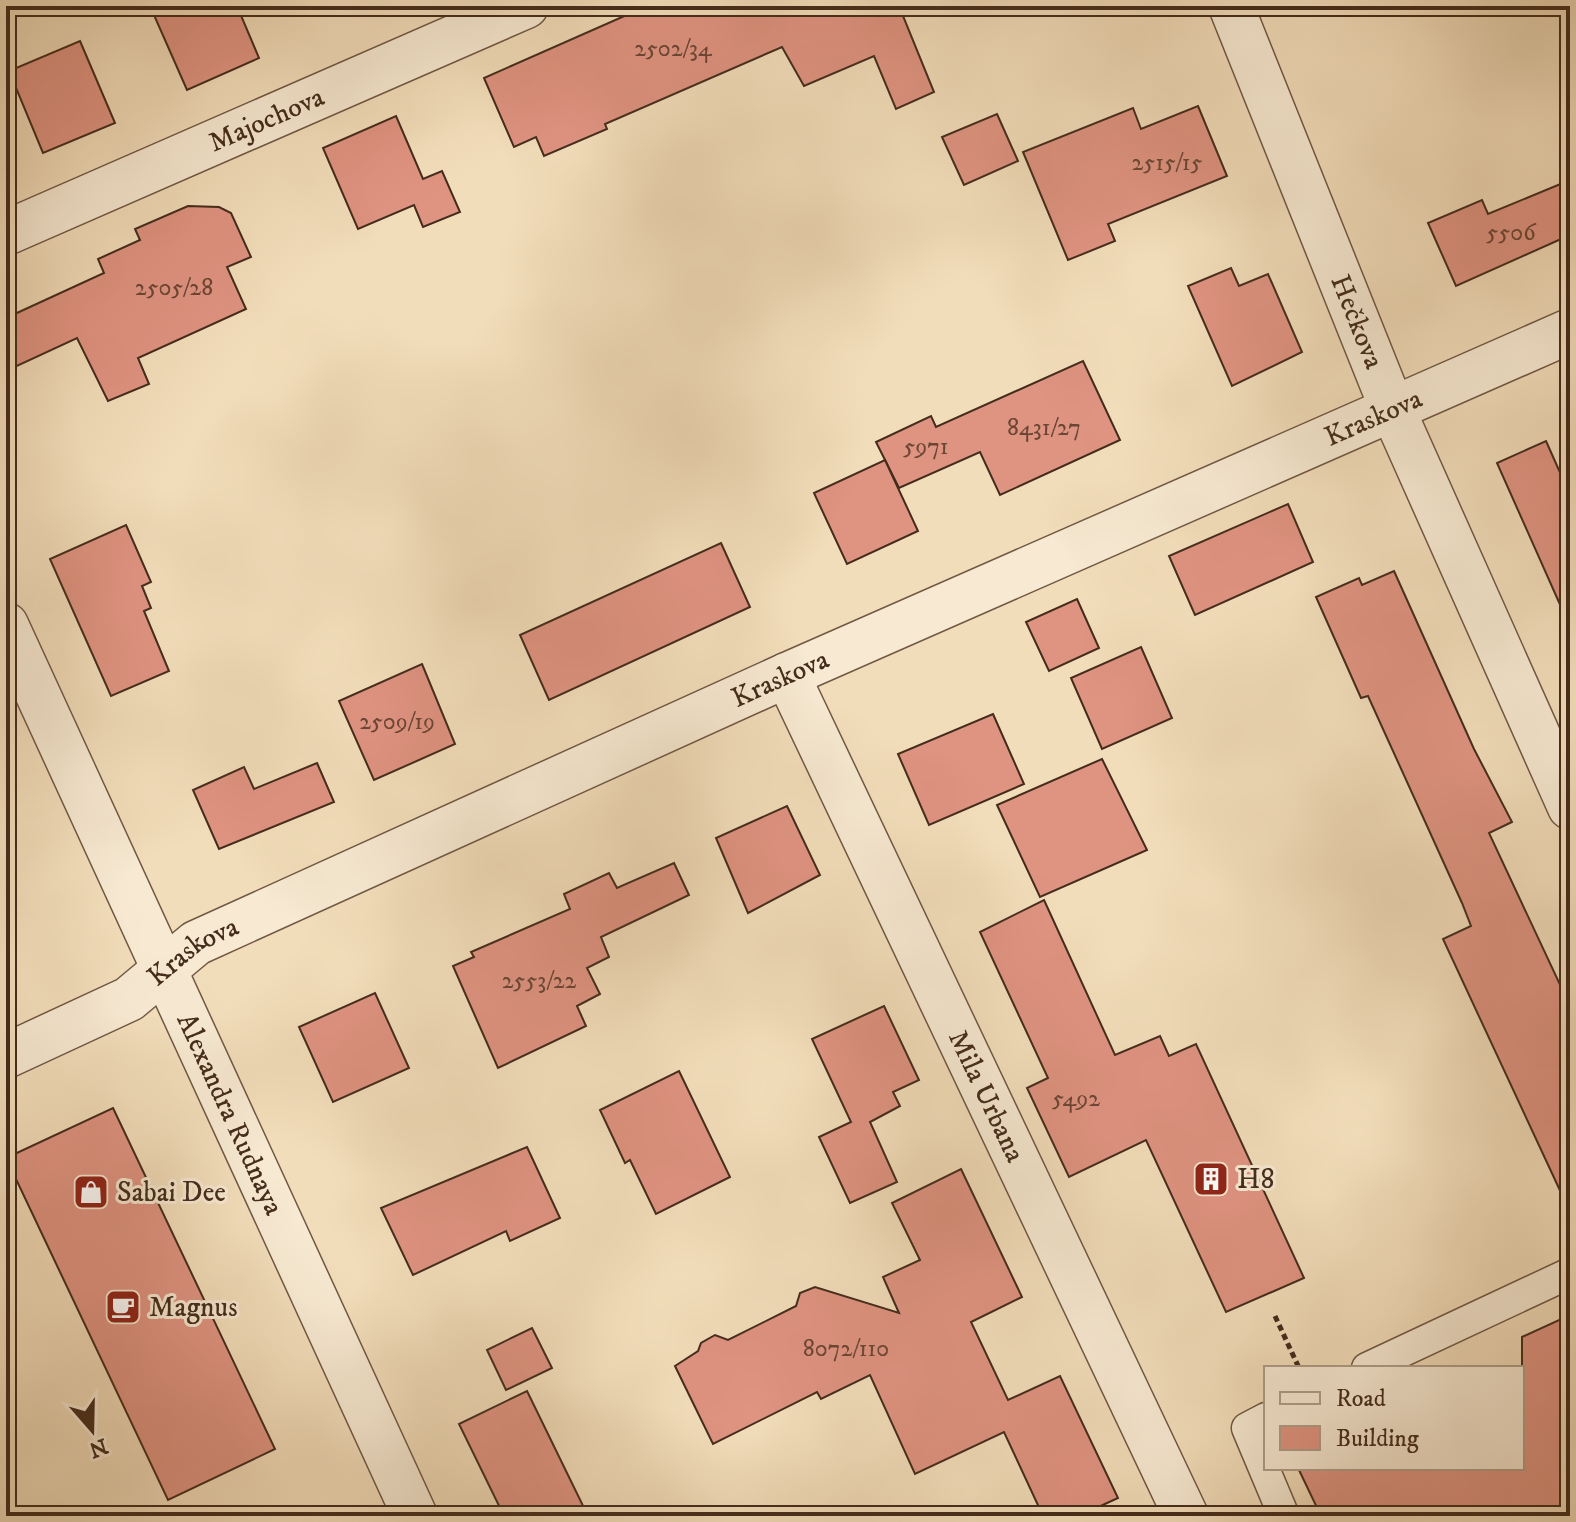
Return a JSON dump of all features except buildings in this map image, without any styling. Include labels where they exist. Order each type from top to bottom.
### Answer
[{"type":"street","name":"Hečkova","points":[[1231,6],[1392,408],[1570,807]]},
{"type":"street","name":"Majochova","points":[[6,233],[503,11]]},
{"type":"street","name":"Kraskova","points":[[6,1056],[129,999],[196,943],[787,675],[1570,331]]},
{"type":"street","name":"Alexandra Rudnaya","points":[[6,625],[415,1516]]},
{"type":"street","name":"Mila Urbana","points":[[787,675],[1186,1516]]},
{"type":"lane","points":[[1371,1366],[1570,1273]]},
{"type":"lane","points":[[1264,1419],[1247,1428],[1264,1468]]},
{"type":"lane","points":[[1265,1470],[1284,1516]]},
{"type":"path","points":[[1275,1316],[1298,1366]]},
{"type":"place","name":"H8","points":[[1211,1179]]},
{"type":"place","name":"Sabai Dee","points":[[91,1192]]},
{"type":"place","name":"Magnus","points":[[123,1307]]}]
